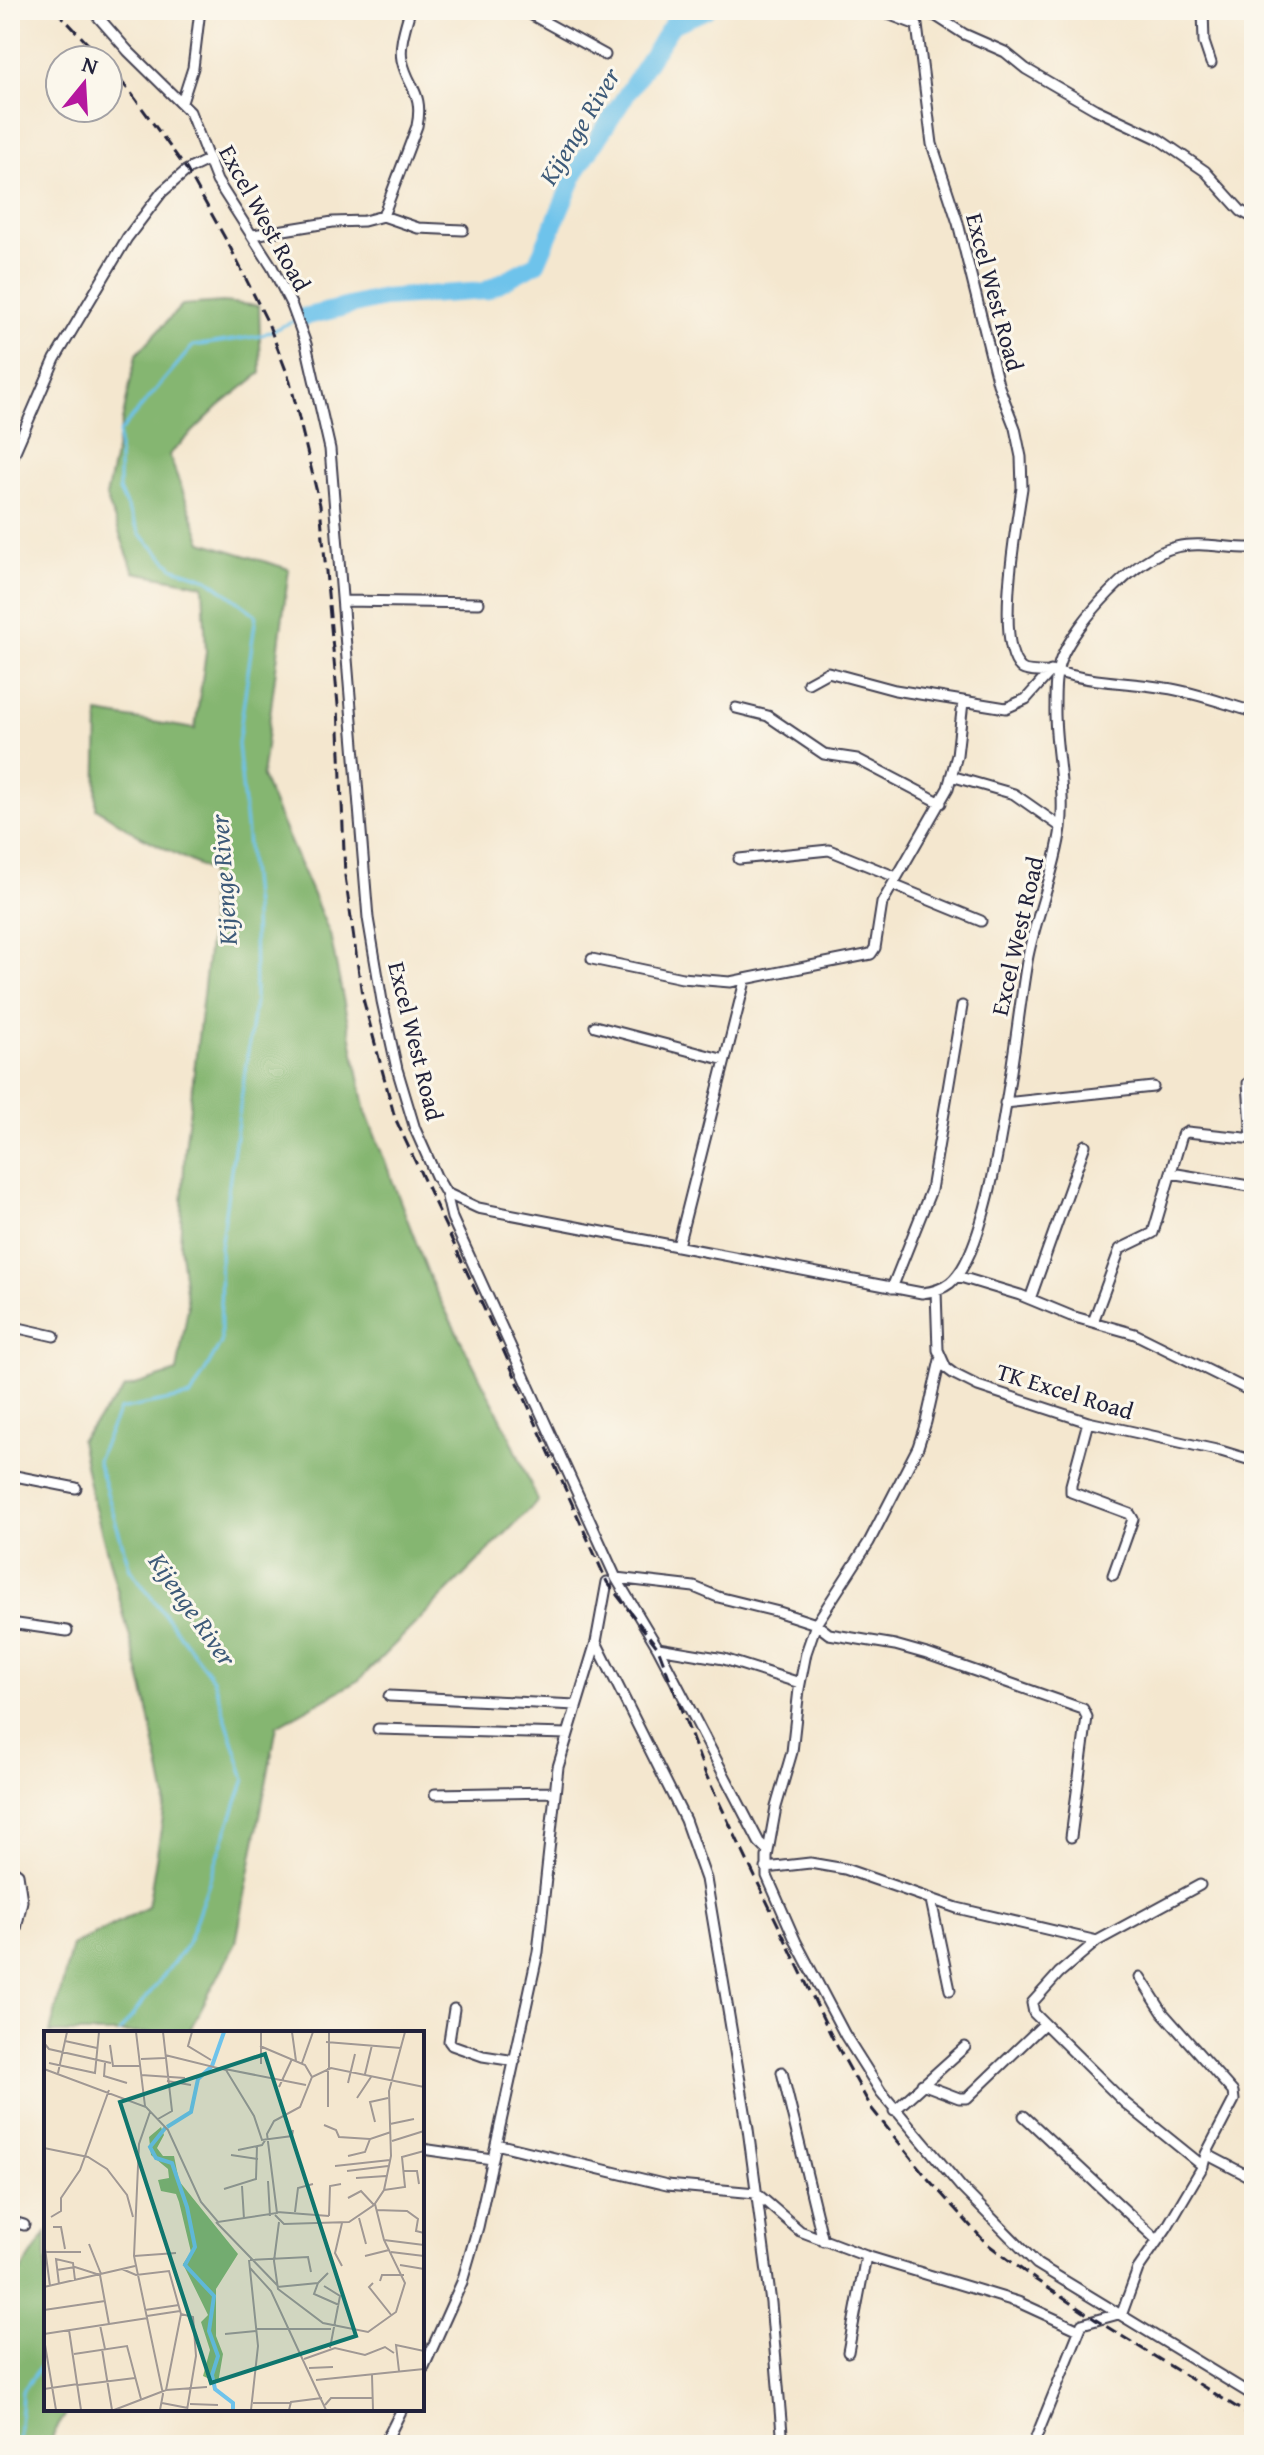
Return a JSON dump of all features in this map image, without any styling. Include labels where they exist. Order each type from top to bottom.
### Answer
[{"type":"street","name":"Excel West Road","points":[[92,10],[128,51],[182,102],[196,124],[217,181],[253,235],[292,306],[306,344],[330,449],[368,918],[397,1069],[415,1129],[446,1193],[452,1218],[612,1580],[658,1648],[759,1842],[768,1851]]},
{"type":"street","points":[[182,102],[193,68],[200,10]]},
{"type":"street","points":[[383,216],[420,113],[416,90],[402,59],[410,10]]},
{"type":"street","points":[[523,10],[605,55]]},
{"type":"street","points":[[877,10],[916,23],[915,11],[936,16],[964,34],[1005,52],[1026,69],[1095,109],[1165,142],[1205,171],[1241,211],[1254,218]]},
{"type":"street","points":[[1203,10],[1204,42],[1211,63]]},
{"type":"street","name":"Excel West Road","points":[[916,23],[932,144],[958,223],[984,336],[1015,428],[1021,457],[1022,488],[1008,594],[1013,654],[1023,670],[1054,671]]},
{"type":"street","points":[[10,463],[55,359],[127,238],[162,192],[187,170],[208,160]]},
{"type":"street","points":[[253,235],[383,216],[418,228],[463,230]]},
{"type":"street","name":"Excel West Road","points":[[936,1291],[957,1276],[971,1250],[984,1213],[1027,959],[1054,865],[1061,827],[1061,787],[1054,671],[1093,611],[1155,555],[1191,545],[1254,548]]},
{"type":"street","points":[[344,601],[479,603]]},
{"type":"street","points":[[808,683],[828,672],[895,690],[992,708],[1011,707],[1026,699],[1054,671],[1082,679],[1169,688],[1254,712]]},
{"type":"street","points":[[592,959],[687,978],[745,981],[871,954],[875,948],[880,909],[941,803],[951,776],[960,739],[963,702]]},
{"type":"street","points":[[736,708],[764,714],[824,754],[857,759],[941,803]]},
{"type":"street","points":[[951,776],[1014,794],[1061,827]]},
{"type":"street","points":[[739,859],[829,850],[981,921]]},
{"type":"street","points":[[678,1246],[745,981]]},
{"type":"street","points":[[892,1288],[931,1190],[962,1006]]},
{"type":"street","points":[[595,1026],[725,1060]]},
{"type":"street","points":[[1093,1322],[1120,1249],[1153,1233],[1180,1138],[1187,1132],[1253,1139],[1248,1083]]},
{"type":"street","points":[[1005,1103],[1153,1087]]},
{"type":"street","points":[[1030,1299],[1085,1145]]},
{"type":"street","points":[[1171,1173],[1249,1186],[1254,1176]]},
{"type":"street","points":[[446,1193],[478,1208],[892,1288],[922,1293],[936,1291],[940,1360],[926,1422],[918,1447],[859,1559],[816,1624],[800,1683],[792,1752],[778,1799],[766,1868],[777,1902],[845,2035],[894,2111],[961,2187],[1037,2264],[1254,2396]]},
{"type":"street","points":[[957,1276],[1030,1299],[1071,1316],[1135,1334],[1254,1393]]},
{"type":"street","points":[[10,1326],[54,1336]]},
{"type":"street","name":"TK Excel Road","points":[[940,1360],[954,1374],[978,1386],[1088,1422],[1254,1461]]},
{"type":"street","points":[[1088,1422],[1070,1489],[1075,1494],[1132,1517],[1113,1575]]},
{"type":"street","points":[[10,1475],[76,1488]]},
{"type":"street","points":[[424,2367],[462,2282],[478,2227],[538,1952],[553,1792],[612,1580],[694,1587],[718,1597],[816,1624],[835,1635],[927,1654],[1083,1709],[1087,1717],[1071,1837]]},
{"type":"street","points":[[10,1623],[67,1631]]},
{"type":"street","points":[[596,1642],[685,1820],[706,1879],[771,2303],[783,2445]]},
{"type":"street","points":[[658,1648],[724,1659],[800,1683]]},
{"type":"street","points":[[389,1696],[576,1705]]},
{"type":"street","points":[[378,1729],[568,1734]]},
{"type":"street","points":[[435,1794],[553,1792]]},
{"type":"street","points":[[766,1868],[810,1863],[845,1869],[931,1900],[1097,1941]]},
{"type":"street","points":[[10,1868],[18,1874],[22,1901],[10,1957]]},
{"type":"street","points":[[1200,1885],[1097,1941],[1059,1973],[1034,2000],[1032,2008],[1044,2024],[1125,2103],[1203,2166]]},
{"type":"street","points":[[931,1900],[950,1990]]},
{"type":"street","points":[[1122,2313],[1138,2269],[1203,2166],[1234,2096],[1163,2013],[1140,1977]]},
{"type":"street","points":[[454,2009],[449,2041],[452,2045],[483,2056],[515,2061]]},
{"type":"street","points":[[922,2084],[967,2098],[1044,2024]]},
{"type":"street","points":[[894,2111],[965,2047]]},
{"type":"street","points":[[782,2072],[823,2241]]},
{"type":"street","points":[[1024,2116],[1157,2240]]},
{"type":"street","points":[[496,2144],[667,2185],[756,2193],[788,2223],[823,2241],[1018,2302],[1079,2330]]},
{"type":"street","points":[[424,2149],[492,2159]]},
{"type":"street","points":[[1206,2154],[1254,2179]]},
{"type":"street","points":[[10,2221],[24,2225]]},
{"type":"street","points":[[848,2352],[866,2256]]},
{"type":"street","points":[[1033,2445],[1079,2330],[1087,2322],[1122,2313]]},
{"type":"street","points":[[384,2445],[401,2411]]},
{"type":"green space","points":[[223,302],[259,306],[261,373],[219,406],[169,455],[202,542],[289,569],[262,777],[330,934],[366,1112],[433,1286],[506,1428],[538,1501],[359,1680],[277,1726],[236,1943],[189,2031],[51,2031],[72,1946],[148,1907],[166,1799],[144,1690],[90,1489],[80,1440],[125,1388],[177,1372],[188,1307],[180,1245],[185,1149],[209,943],[210,871],[136,834],[96,808],[98,713],[195,729],[206,652],[203,585],[134,572],[106,497],[136,355],[182,305]]},
{"type":"green space","points":[[44,2236],[44,2411],[68,2411],[52,2436],[51,2445],[10,2445],[10,2288]]},
{"type":"waterway","name":"Kijenge River","points":[[303,317],[383,298],[485,291],[537,263],[577,170],[672,25],[707,10]]},
{"type":"waterway","name":"Kijenge River","points":[[121,2031],[187,1945],[245,1779],[213,1679],[130,1569],[97,1460],[119,1410],[191,1396],[221,1343],[220,1248],[255,1001],[254,908],[238,744],[256,615],[208,579],[174,568],[140,534],[119,491],[119,433],[193,346],[260,336],[303,317]]},
{"type":"waterway","name":"Kijenge River","points":[[19,2445],[22,2392],[44,2362]]},
{"type":"railway","points":[[56,10],[88,44]]},
{"type":"railway","points":[[124,85],[187,170],[268,323],[290,381],[320,505],[338,705],[345,876],[362,995],[395,1118],[607,1582],[658,1648],[706,1775],[832,2037],[872,2109],[929,2180],[986,2243],[1096,2320],[1254,2418]]}]
